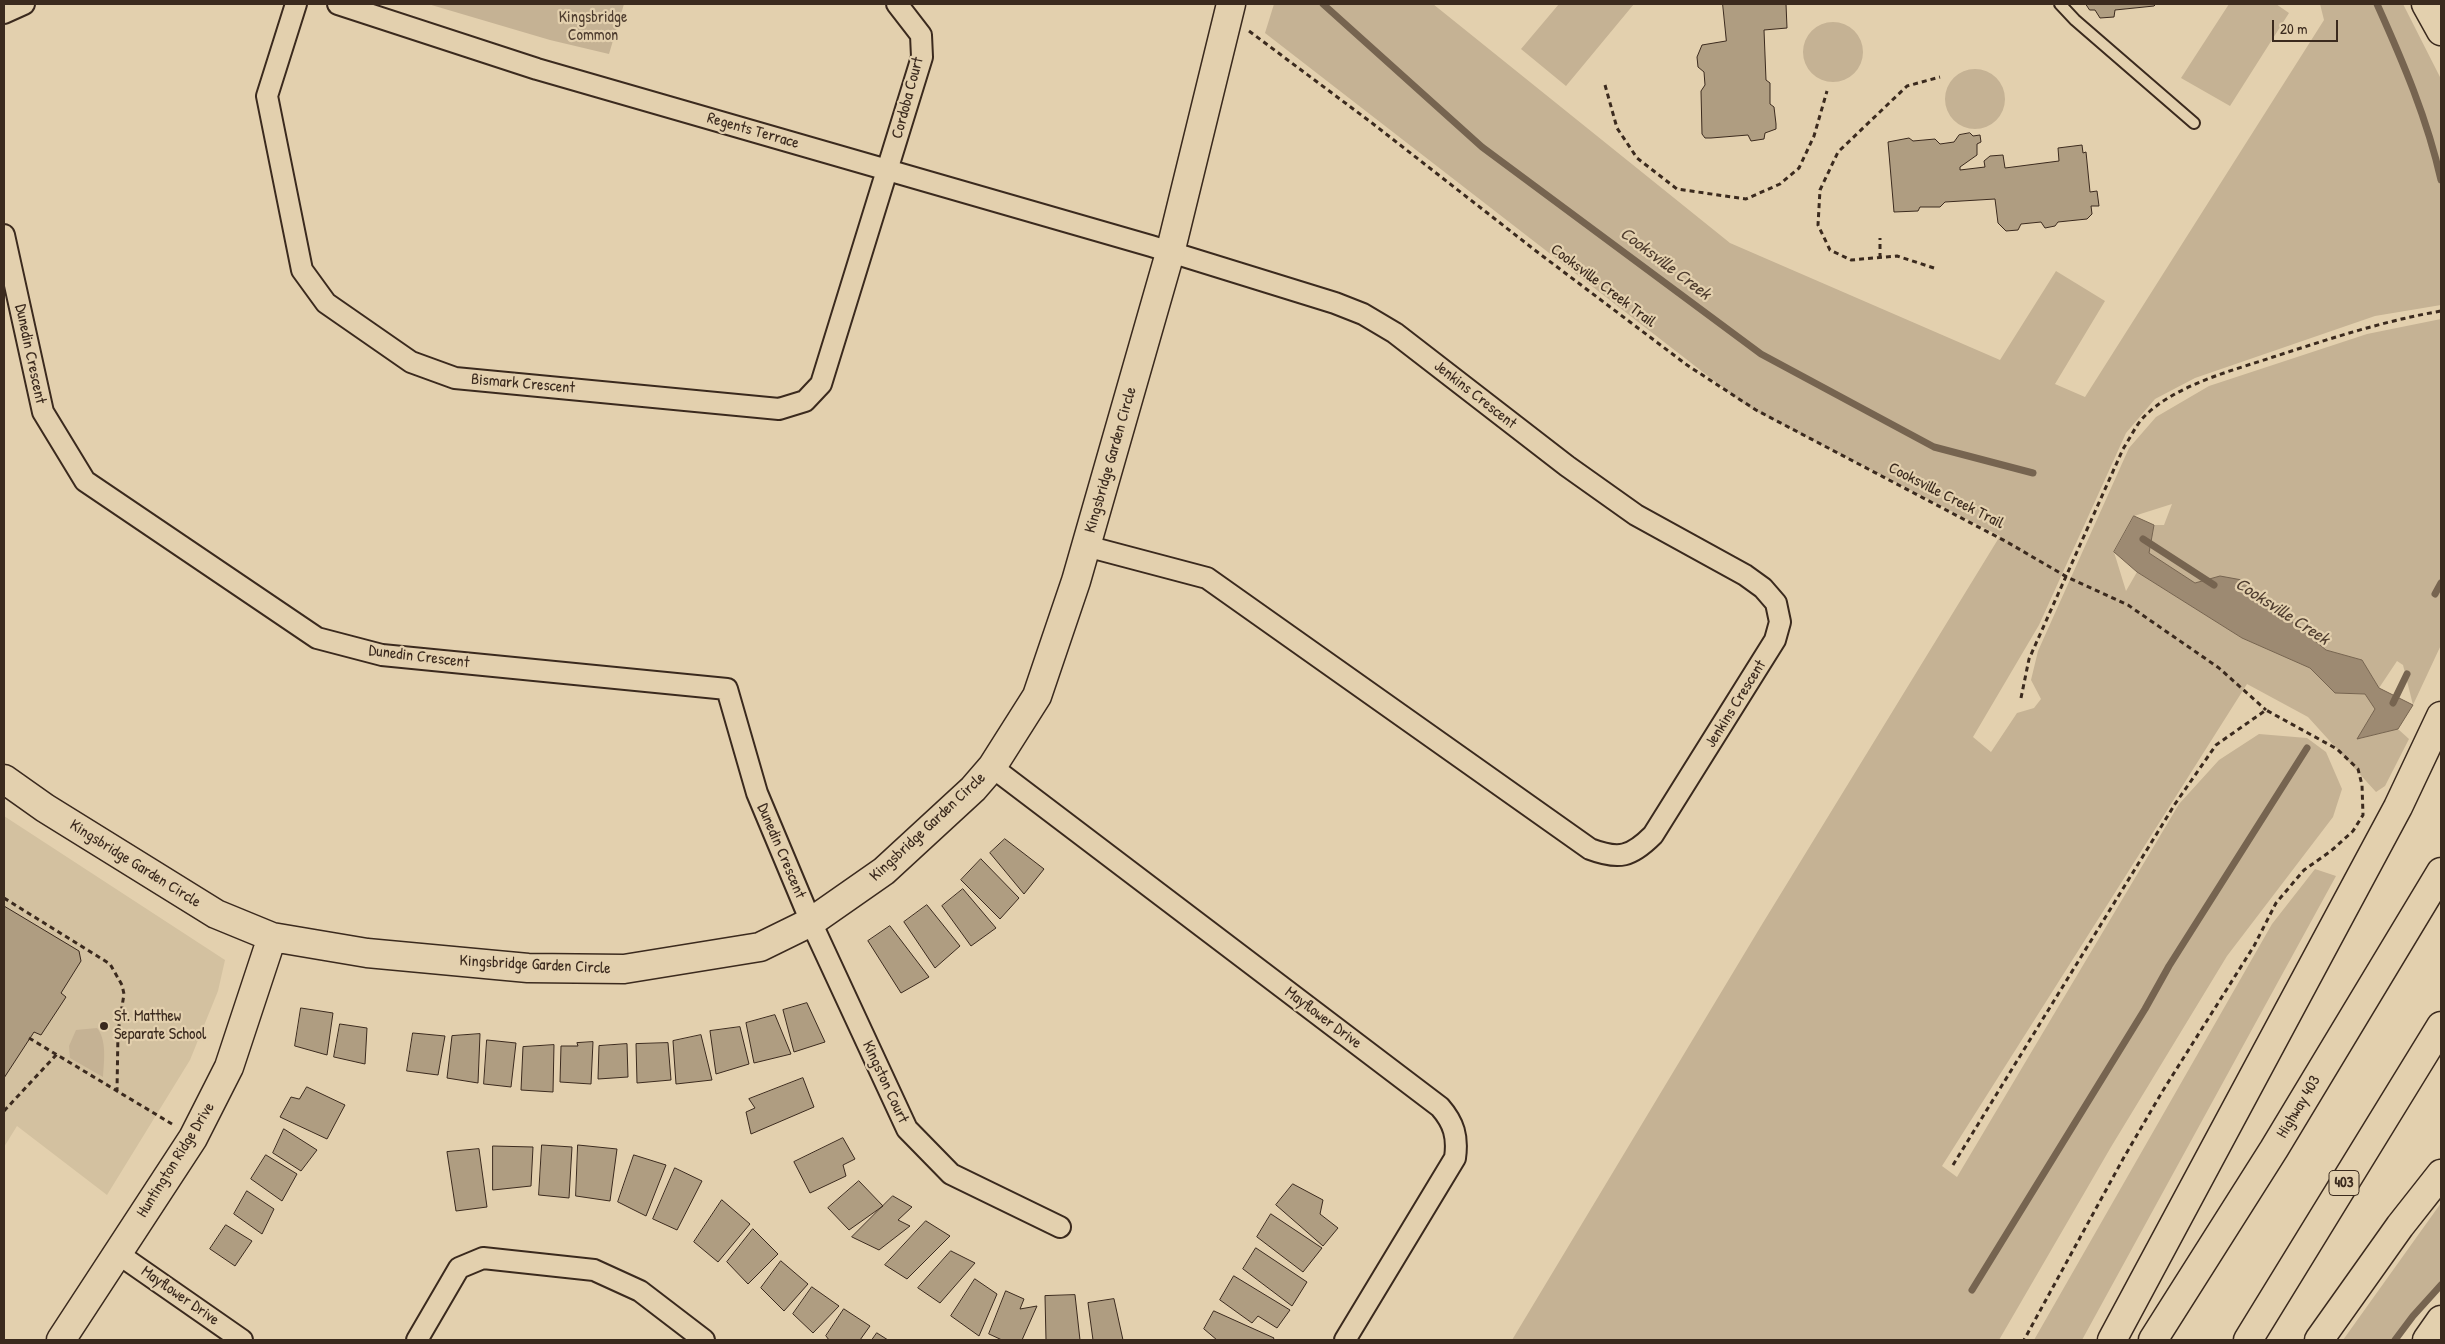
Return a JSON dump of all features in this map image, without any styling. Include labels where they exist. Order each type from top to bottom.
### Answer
[{"type":"main road","points":[[2426,4],[2441,31]]},
{"type":"main road","name":"Kingsbridge Garden Circle","points":[[4,779],[45,808],[216,914],[272,937],[367,953],[528,968],[624,969],[760,947],[811,922],[884,871],[972,789],[992,766],[1037,696],[1086,546],[1170,253],[1229,10]]},
{"type":"main road","points":[[2112,1340],[2398,807],[2441,716]]},
{"type":"main road","name":"Highway 403","points":[[2153,1340],[2274,1149],[2441,872]]},
{"type":"main road","name":"Huntington Ridge Drive","points":[[61,1340],[193,1138],[229,1067],[272,937]]},
{"type":"main road","name":"403","points":[[2248,1340],[2441,1026]]},
{"type":"main road","points":[[2319,1340],[2400,1226],[2441,1174]]},
{"type":"main road","points":[[2427,1340],[2441,1320]]},
{"type":"street","points":[[4,13],[24,4]]},
{"type":"street","name":"Bismark Crescent","points":[[296,4],[267,96],[302,270],[326,303],[411,362],[455,378],[779,409],[805,401],[821,384],[888,169]]},
{"type":"street","name":"Regents Terrace","points":[[338,4],[546,72],[888,169],[1170,253]]},
{"type":"street","name":"Cordoba Court","points":[[888,169],[922,57],[921,35],[897,4]]},
{"type":"street","name":"Dunedin Crescent","points":[[4,235],[43,412],[85,481],[317,638],[382,655],[726,689],[757,793],[811,922]]},
{"type":"street","name":"Jenkins Crescent","points":[[1086,546],[1207,578],[1590,849],[1608,856],[1623,856],[1639,850],[1653,835],[1775,640],[1780,622],[1776,603],[1763,588],[1745,575],[1636,515],[1567,466],[1395,333],[1363,314],[1335,303],[1170,253]]},
{"type":"street","name":"Mayflower Drive","points":[[992,766],[1440,1107],[1450,1118],[1455,1132],[1455,1158],[1345,1340]]},
{"type":"street","name":"Kingston Court","points":[[811,922],[907,1129],[951,1174],[1060,1226]]},
{"type":"street","name":"Mayflower Drive","points":[[117,1252],[242,1340]]},
{"type":"street","points":[[417,1340],[460,1268],[483,1258],[594,1270],[640,1291],[704,1340]]},
{"type":"lane","points":[[2060,4],[2075,20],[2194,123]]},
{"type":"path","name":"Cooksville Creek Trail","points":[[1229,10],[1536,251],[1687,365],[1756,410],[2007,542],[2067,577],[2128,605],[2219,668],[2266,710],[2337,749],[2358,769],[2362,784],[2363,815],[2353,831],[2331,851],[2304,870],[2276,904],[2254,946],[2162,1092],[2123,1159],[2024,1340]]},
{"type":"path","points":[[1934,268],[1897,256],[1851,260],[1830,250],[1818,226],[1820,190],[1838,152],[1907,86],[1940,77]]},
{"type":"path","points":[[1605,85],[1617,128],[1637,158],[1677,188],[1746,199],[1780,184],[1799,168],[1814,136],[1826,91]]},
{"type":"path","points":[[1880,238],[1880,258]]},
{"type":"path","points":[[2021,698],[2029,659],[2123,449],[2141,420],[2167,400],[2206,379],[2343,334],[2398,319],[2441,311]]},
{"type":"path","points":[[1953,1164],[2175,804],[2216,745],[2266,710]]},
{"type":"path","points":[[4,898],[110,964],[118,975],[124,994],[118,1032],[117,1091]]},
{"type":"path","points":[[29,1038],[193,1138]]},
{"type":"path","points":[[4,1111],[57,1054]]},
{"type":"shaded area","points":[[2134,516],[2154,525],[2149,553],[2195,583],[2220,576],[2242,580],[2326,650],[2362,660],[2379,688],[2413,705],[2398,729],[2357,739],[2375,709],[2365,694],[2335,693],[2310,668],[2242,638],[2137,572],[2114,552]]},
{"type":"shaded area","name":"St. Matthew Separate School","points":[[4,816],[225,960],[218,991],[190,1060],[107,1195],[17,1126],[4,1147]]},
{"type":"green space","name":"Kingsbridge Common","points":[[428,4],[624,4],[609,54],[550,40]]},
{"type":"green space","points":[[1274,4],[1433,4],[1730,243],[2000,360],[2056,271],[2105,301],[2055,384],[2085,397],[2324,20],[2320,4],[2403,4],[2441,79],[2441,305],[2375,316],[2195,378],[2155,399],[2126,433],[2039,625],[1973,737],[1991,752],[2017,713],[2034,708],[2041,699],[2031,680],[2038,651],[2129,448],[2156,417],[2209,386],[2367,334],[2441,319],[2441,645],[2413,705],[2403,665],[2397,661],[2379,688],[2362,660],[2326,650],[2220,576],[2195,583],[2148,553],[2154,525],[2164,525],[2172,504],[2134,516],[2114,552],[2126,591],[2137,572],[2242,638],[2310,668],[2335,693],[2365,694],[2375,709],[2358,739],[2398,729],[2409,739],[2385,786],[2376,792],[2308,717],[2247,684],[1942,1166],[1957,1177],[2179,804],[2219,760],[2259,734],[2307,738],[2326,752],[2342,789],[2333,817],[2227,956],[2111,1147],[1999,1340],[1512,1340],[1761,926],[2000,536],[1748,407],[1265,33]]},
{"type":"green space","points":[[1559,4],[1634,4],[1566,86],[1521,49]]},
{"type":"green space","points":[[2229,4],[2276,4],[2289,13],[2230,106],[2181,78]]},
{"type":"green space","points":[[1833,22],[1849,27],[1854,31],[1858,36],[1863,52],[1858,68],[1854,73],[1849,77],[1833,82],[1817,77],[1812,73],[1808,68],[1803,52],[1808,36],[1812,31],[1817,27]]},
{"type":"green space","points":[[1975,69],[1991,74],[1996,78],[2000,83],[2005,99],[2000,115],[1996,120],[1991,124],[1975,129],[1959,124],[1954,120],[1950,115],[1945,99],[1950,83],[1954,78],[1959,74]]},
{"type":"green space","points":[[2315,869],[2336,876],[2082,1340],[2034,1340],[2272,924]]},
{"type":"green space","points":[[97,1028],[104,1045],[103,1077],[70,1058],[69,1046],[76,1030]]},
{"type":"green space","points":[[2441,1203],[2441,1289],[2415,1317],[2399,1340],[2343,1340]]},
{"type":"building","points":[[1723,4],[1786,4],[1787,28],[1764,30],[1766,80],[1770,83],[1770,104],[1774,107],[1776,129],[1765,133],[1764,139],[1751,141],[1748,135],[1705,138],[1702,134],[1701,91],[1705,85],[1704,72],[1698,67],[1697,57],[1702,45],[1726,41]]},
{"type":"building","points":[[2086,4],[2156,4],[2154,6],[2115,10],[2114,17],[2100,18],[2095,10],[2090,10]]},
{"type":"building","points":[[1970,133],[1973,136],[1980,135],[1981,142],[1977,144],[1977,155],[1960,167],[1960,170],[1985,167],[1984,161],[1990,156],[2003,155],[2005,168],[2059,161],[2058,148],[2082,145],[2083,153],[2086,152],[2090,192],[2097,191],[2099,206],[2091,206],[2092,214],[2087,219],[2058,222],[2055,226],[2045,228],[2041,222],[2021,224],[2018,230],[2006,231],[1998,223],[1995,199],[1945,202],[1940,207],[1920,207],[1918,211],[1894,212],[1888,142],[1909,138],[1913,141],[1935,139],[1940,144],[1954,142],[1959,135]]},
{"type":"building","points":[[1005,839],[1044,869],[1024,894],[990,853]]},
{"type":"building","points":[[981,859],[1019,898],[1000,919],[961,880]]},
{"type":"building","points":[[963,889],[996,928],[971,946],[942,906]]},
{"type":"building","points":[[927,905],[960,946],[935,968],[904,922]]},
{"type":"building","points":[[4,906],[79,951],[81,961],[61,993],[66,997],[41,1035],[34,1032],[4,1078]]},
{"type":"building","points":[[890,926],[929,977],[901,993],[868,941]]},
{"type":"building","points":[[807,1003],[825,1042],[794,1052],[783,1010]]},
{"type":"building","points":[[301,1008],[333,1013],[327,1055],[295,1046]]},
{"type":"building","points":[[775,1015],[791,1054],[754,1063],[746,1023]]},
{"type":"building","points":[[340,1024],[367,1028],[365,1064],[334,1057]]},
{"type":"building","points":[[740,1027],[749,1064],[716,1074],[710,1031]]},
{"type":"building","points":[[413,1033],[445,1036],[438,1075],[407,1071]]},
{"type":"building","points":[[480,1034],[478,1083],[447,1078],[452,1036]]},
{"type":"building","points":[[701,1035],[712,1080],[676,1084],[673,1041]]},
{"type":"building","points":[[487,1040],[516,1043],[511,1087],[484,1084]]},
{"type":"building","points":[[593,1042],[591,1084],[560,1082],[561,1046],[578,1046],[577,1043]]},
{"type":"building","points":[[668,1043],[671,1080],[637,1083],[636,1044]]},
{"type":"building","points":[[627,1044],[628,1077],[598,1079],[599,1046]]},
{"type":"building","points":[[554,1045],[553,1092],[521,1090],[523,1047]]},
{"type":"building","points":[[803,1078],[814,1107],[751,1134],[746,1112],[755,1108],[749,1099]]},
{"type":"building","points":[[307,1087],[345,1105],[327,1139],[280,1117],[291,1097],[299,1099]]},
{"type":"building","points":[[284,1129],[317,1150],[301,1171],[273,1153]]},
{"type":"building","points":[[843,1138],[855,1159],[843,1165],[846,1176],[810,1193],[794,1162]]},
{"type":"building","points":[[542,1145],[572,1147],[569,1198],[539,1195]]},
{"type":"building","points":[[578,1145],[617,1149],[610,1201],[576,1196]]},
{"type":"building","points":[[493,1146],[533,1147],[531,1186],[493,1190]]},
{"type":"building","points":[[479,1149],[487,1207],[456,1211],[447,1152]]},
{"type":"building","points":[[266,1155],[297,1174],[282,1201],[251,1179]]},
{"type":"building","points":[[634,1155],[666,1165],[646,1216],[618,1202]]},
{"type":"building","points":[[675,1168],[702,1181],[677,1230],[653,1219]]},
{"type":"building","points":[[859,1181],[883,1206],[849,1230],[828,1208]]},
{"type":"building","points":[[1293,1184],[1323,1200],[1320,1214],[1338,1228],[1323,1246],[1276,1205]]},
{"type":"building","points":[[247,1191],[274,1209],[262,1234],[234,1214]]},
{"type":"building","points":[[893,1196],[912,1207],[898,1220],[910,1226],[879,1250],[852,1237]]},
{"type":"building","points":[[722,1200],[750,1224],[718,1262],[694,1242]]},
{"type":"building","points":[[1271,1214],[1322,1248],[1303,1272],[1257,1237]]},
{"type":"building","points":[[926,1221],[950,1236],[907,1279],[885,1265]]},
{"type":"building","points":[[226,1225],[252,1241],[235,1266],[210,1249]]},
{"type":"building","points":[[753,1229],[778,1254],[748,1284],[727,1262]]},
{"type":"building","points":[[1256,1248],[1307,1282],[1292,1306],[1243,1269]]},
{"type":"building","points":[[951,1251],[975,1263],[940,1303],[918,1288]]},
{"type":"building","points":[[781,1261],[808,1284],[784,1311],[761,1288]]},
{"type":"building","points":[[1234,1276],[1290,1310],[1277,1328],[1258,1316],[1252,1323],[1220,1300]]},
{"type":"building","points":[[975,1279],[997,1294],[979,1336],[951,1316]]},
{"type":"building","points":[[812,1287],[839,1306],[813,1333],[793,1314]]},
{"type":"building","points":[[1006,1291],[1024,1299],[1020,1309],[1037,1306],[1022,1340],[1002,1340],[989,1334]]},
{"type":"building","points":[[1075,1295],[1080,1340],[1046,1340],[1045,1296]]},
{"type":"building","points":[[1114,1299],[1123,1340],[1093,1340],[1088,1303]]},
{"type":"building","points":[[844,1309],[870,1326],[860,1340],[829,1340],[826,1336]]},
{"type":"building","points":[[1214,1311],[1274,1338],[1273,1340],[1217,1340],[1204,1329]]},
{"type":"building","points":[[877,1333],[888,1340],[872,1340]]},
{"type":"waterway","name":"Cooksville Creek","points":[[1323,4],[1482,147],[1761,354],[1934,447],[2033,473]]},
{"type":"waterway","points":[[2377,4],[2421,112],[2441,180]]},
{"type":"waterway","name":"Cooksville Creek","points":[[2143,539],[2214,585]]},
{"type":"waterway","points":[[2435,594],[2441,583]]},
{"type":"waterway","points":[[2393,703],[2407,674]]},
{"type":"waterway","points":[[1972,1290],[2145,1009],[2169,966],[2307,748]]},
{"type":"waterway","points":[[2395,1340],[2413,1316],[2441,1285]]},
{"type":"place","name":"St. Matthew Separate School","points":[[104,1026]]}]
